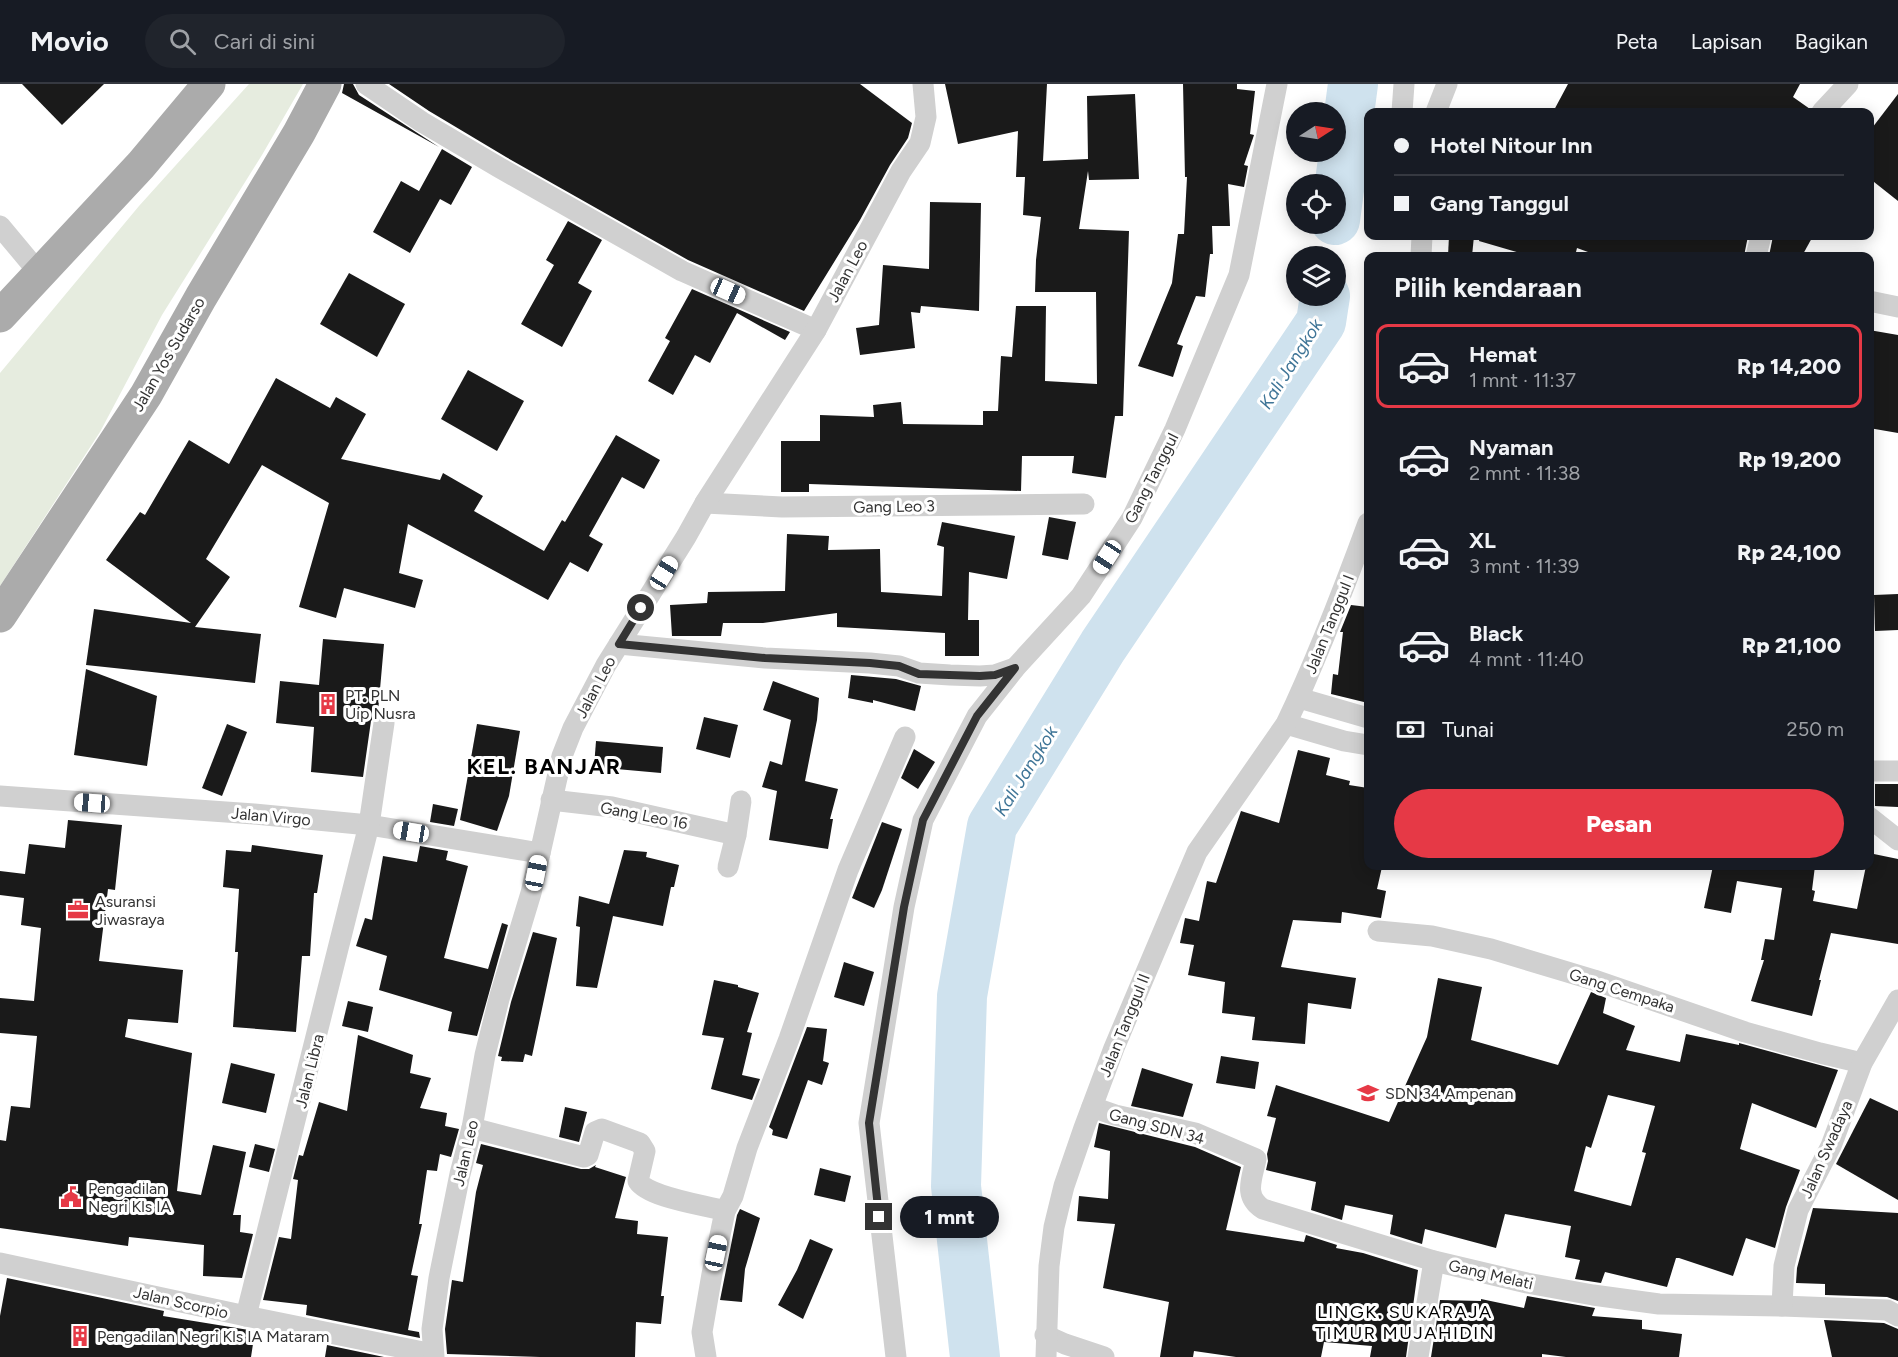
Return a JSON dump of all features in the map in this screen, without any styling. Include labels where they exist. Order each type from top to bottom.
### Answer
[{"type":"main road","points":[[0,316],[141,165],[209,84]]},
{"type":"main road","name":"Jalan Yos Sudarso","points":[[0,616],[146,395],[201,297],[299,134],[325,84]]},
{"type":"street","points":[[366,84],[422,122],[682,271],[816,330]]},
{"type":"street","name":"Jalan Leo","points":[[434,1355],[432,1329],[439,1278],[460,1173],[472,1128],[485,1055],[531,893],[562,756],[573,728],[619,644],[705,503],[816,330],[896,181],[920,143],[927,117],[923,84]]},
{"type":"street","name":"Gang Tanggul","points":[[896,1357],[869,1123],[888,996],[923,820],[977,716],[1015,668],[1081,596],[1132,519],[1175,429],[1239,275],[1277,84]]},
{"type":"street","points":[[1402,108],[1404,84]]},
{"type":"street","points":[[1438,108],[1447,84]]},
{"type":"street","points":[[1826,108],[1848,84]]},
{"type":"street","points":[[0,226],[40,274]]},
{"type":"street","points":[[1874,302],[1898,307]]},
{"type":"street","name":"Gang Leo 3","points":[[705,503],[782,507],[1084,504]]},
{"type":"street","name":"Jalan Tanggul I","points":[[1292,710],[1348,578],[1364,534]]},
{"type":"street","points":[[619,644],[765,658],[870,663],[899,666],[919,674],[980,676],[995,675],[1015,668]]},
{"type":"street","points":[[1292,710],[1364,718]]},
{"type":"street","points":[[1292,710],[1344,741],[1364,744]]},
{"type":"street","name":"Jalan Tanggul II","points":[[1046,1357],[1049,1266],[1054,1227],[1064,1186],[1092,1107],[1132,1004],[1197,852],[1292,710]]},
{"type":"street","name":"Jalan Libra","points":[[246,1316],[369,825],[384,723]]},
{"type":"street","points":[[706,1357],[702,1332],[725,1211],[733,1196],[744,1156],[789,1039],[848,870],[905,736]]},
{"type":"street","points":[[1874,771],[1898,771]]},
{"type":"street","name":"Jalan Virgo","points":[[0,796],[254,814],[369,825],[540,853]]},
{"type":"street","name":"Gang Leo 16","points":[[551,800],[612,807],[736,835]]},
{"type":"street","points":[[728,867],[741,801]]},
{"type":"street","points":[[1874,821],[1898,840]]},
{"type":"street","name":"Gang Cempaka","points":[[1378,931],[1432,936],[1491,949],[1594,980],[1745,1032],[1862,1063]]},
{"type":"street","name":"Jalan Swadaya","points":[[1782,1306],[1784,1266],[1798,1210],[1831,1146],[1862,1063],[1898,1000]]},
{"type":"street","name":"Gang SDN 34","points":[[1092,1107],[1115,1115],[1194,1133],[1256,1159]]},
{"type":"street","points":[[472,1128],[584,1157],[588,1155],[595,1132],[602,1129],[645,1147],[638,1181],[644,1188],[725,1211]]},
{"type":"street","name":"Gang Melati","points":[[1256,1159],[1250,1192],[1254,1203],[1263,1209],[1434,1261],[1560,1289],[1659,1304],[1887,1310],[1898,1316]]},
{"type":"street","points":[[1418,1357],[1434,1261]]},
{"type":"street","name":"Jalan Scorpio","points":[[0,1263],[434,1355]]},
{"type":"street","points":[[1046,1335],[1104,1357]]},
{"type":"shaded area","points":[[249,84],[303,84],[262,155],[162,315],[100,432],[0,586],[0,373],[139,206]]},
{"type":"building","points":[[22,84],[104,84],[62,125]]},
{"type":"building","points":[[344,84],[353,84],[359,95],[439,147],[342,93]]},
{"type":"building","points":[[389,84],[860,84],[912,123],[908,138],[804,311],[688,260],[506,157]]},
{"type":"building","points":[[945,84],[1047,84],[1043,161],[1088,159],[1087,96],[1135,94],[1139,179],[1089,180],[1088,171],[1079,229],[1129,231],[1123,416],[1115,416],[1106,478],[1072,473],[1074,456],[1022,456],[1021,491],[809,484],[809,492],[781,492],[781,441],[820,441],[820,415],[874,417],[873,405],[901,402],[903,424],[983,425],[983,411],[998,411],[1001,356],[1012,357],[1016,306],[1046,306],[1045,381],[1097,384],[1096,292],[1035,292],[1041,217],[1023,215],[1025,177],[1016,177],[1018,131],[958,144]]},
{"type":"building","points":[[1183,84],[1237,84],[1237,89],[1255,91],[1250,134],[1254,135],[1244,165],[1248,166],[1244,187],[1228,184],[1230,226],[1212,226],[1213,254],[1210,254],[1205,297],[1196,296],[1177,344],[1183,346],[1173,377],[1138,366],[1172,283],[1178,234],[1184,234],[1187,177],[1185,177]]},
{"type":"building","points":[[1568,84],[1800,84],[1793,97],[1809,108],[1555,108]]},
{"type":"building","points":[[1898,94],[1898,201],[1874,182],[1874,125]]},
{"type":"building","points":[[442,149],[472,167],[451,205],[440,199],[410,253],[373,232],[401,181],[419,191]]},
{"type":"building","points":[[930,202],[981,203],[979,311],[921,306],[920,313],[911,312],[915,348],[860,355],[856,328],[879,325],[883,265],[929,269]]},
{"type":"building","points":[[568,221],[602,240],[578,283],[592,291],[562,347],[521,324],[554,265],[546,260]]},
{"type":"building","points":[[1449,240],[1474,240],[1472,252],[1448,252]]},
{"type":"building","points":[[1747,240],[1745,252],[1588,252],[1577,248],[1576,252],[1516,252],[1479,241]]},
{"type":"building","points":[[1772,240],[1811,240],[1804,252],[1770,252]]},
{"type":"building","points":[[349,273],[405,304],[377,357],[320,324]]},
{"type":"building","points":[[692,289],[790,332],[785,340],[737,313],[710,363],[695,355],[673,395],[648,381],[670,341],[665,338]]},
{"type":"building","points":[[1874,331],[1898,335],[1898,433],[1874,429]]},
{"type":"building","points":[[468,370],[524,401],[497,451],[441,419]]},
{"type":"building","points":[[276,378],[330,408],[336,397],[366,414],[341,459],[440,480],[443,473],[483,496],[474,511],[544,551],[562,520],[565,522],[616,435],[660,460],[644,489],[622,477],[589,536],[603,544],[588,572],[570,562],[548,600],[408,524],[399,573],[423,580],[415,608],[344,588],[336,618],[299,607],[329,503],[262,465],[206,559],[230,577],[195,627],[261,634],[255,683],[86,665],[94,609],[191,623],[106,560],[140,512],[145,515],[189,440],[229,464]]},
{"type":"building","points":[[1049,517],[1076,522],[1068,560],[1042,555]]},
{"type":"building","points":[[942,522],[1015,536],[1007,579],[969,572],[968,620],[979,620],[979,656],[945,656],[945,633],[837,627],[837,613],[763,623],[723,623],[721,636],[672,636],[670,605],[707,603],[708,592],[785,591],[787,534],[829,536],[828,550],[880,549],[881,592],[942,596],[944,547],[937,545]]},
{"type":"building","points":[[1898,594],[1898,630],[1875,631],[1874,595]]},
{"type":"building","points":[[1351,605],[1364,607],[1364,702],[1331,694],[1333,674],[1338,675],[1343,632],[1340,632]]},
{"type":"building","name":"PT. PLN Uip Nusra","points":[[323,639],[384,644],[378,712],[371,721],[363,777],[311,772],[314,727],[276,723],[280,681],[319,685]]},
{"type":"building","points":[[86,669],[157,696],[147,766],[74,755]]},
{"type":"building","points":[[851,675],[896,679],[921,686],[915,711],[873,700],[873,703],[848,698]]},
{"type":"building","points":[[773,681],[819,698],[805,781],[838,789],[830,819],[833,819],[828,849],[769,840],[777,791],[762,787],[770,761],[782,765],[791,720],[763,710]]},
{"type":"building","points":[[704,717],[738,725],[730,758],[696,749]]},
{"type":"building","points":[[227,724],[247,732],[222,796],[202,788]]},
{"type":"building","points":[[477,724],[520,731],[509,796],[497,831],[460,820]]},
{"type":"building","points":[[596,741],[663,747],[661,773],[594,767]]},
{"type":"building","points":[[914,749],[935,762],[918,789],[901,778]]},
{"type":"building","points":[[1298,750],[1330,758],[1326,775],[1350,781],[1349,785],[1364,787],[1364,870],[1381,870],[1377,889],[1386,891],[1381,918],[1342,912],[1341,923],[1293,920],[1281,967],[1356,978],[1351,1009],[1308,1003],[1305,1044],[1252,1040],[1255,1017],[1222,1013],[1225,982],[1188,975],[1194,945],[1180,943],[1185,918],[1199,921],[1207,881],[1216,883],[1241,811],[1279,823]]},
{"type":"building","points":[[1875,784],[1898,784],[1898,807],[1875,806]]},
{"type":"building","points":[[433,804],[458,809],[454,826],[430,822]]},
{"type":"building","points":[[68,820],[122,825],[115,890],[108,889],[99,961],[183,970],[178,1023],[128,1019],[125,1037],[192,1053],[177,1191],[201,1195],[213,1145],[246,1152],[233,1215],[241,1215],[240,1232],[253,1234],[242,1278],[203,1276],[204,1245],[129,1237],[128,1246],[0,1228],[0,1140],[6,1141],[11,1106],[30,1108],[37,1036],[0,1033],[0,998],[34,1001],[41,928],[21,925],[24,898],[0,895],[0,871],[25,874],[29,844],[65,848]]},
{"type":"building","points":[[882,822],[902,829],[874,908],[852,898]]},
{"type":"building","points":[[252,845],[323,855],[317,893],[314,893],[310,956],[302,956],[296,1032],[233,1027],[239,889],[223,887],[226,850],[251,852]]},
{"type":"building","points":[[420,846],[448,851],[446,860],[468,866],[444,958],[488,969],[502,923],[508,925],[477,1036],[448,1031],[452,1012],[379,990],[387,956],[356,946],[365,918],[372,920],[383,856],[417,862]]},
{"type":"building","points":[[624,850],[647,852],[646,857],[679,865],[674,887],[671,887],[663,926],[613,916],[597,988],[576,986],[580,927],[576,926],[579,896],[609,904]]},
{"type":"building","points":[[1874,854],[1898,859],[1898,944],[1831,933],[1812,1016],[1751,1001],[1764,960],[1761,960],[1765,939],[1774,940],[1782,888],[1737,881],[1731,913],[1704,908],[1712,870],[1814,870],[1813,901],[1857,909],[1865,870],[1874,870]]},
{"type":"building","points":[[533,932],[557,938],[532,1056],[525,1054],[523,1062],[501,1061],[502,1057],[498,1056],[511,1002]]},
{"type":"building","points":[[844,962],[874,972],[864,1006],[834,997]]},
{"type":"building","points":[[1438,978],[1482,987],[1471,1040],[1558,1065],[1591,992],[1606,998],[1603,1013],[1635,1026],[1626,1050],[1680,1062],[1686,1034],[1739,1045],[1739,1043],[1838,1070],[1816,1128],[1752,1103],[1740,1149],[1800,1170],[1786,1207],[1775,1248],[1746,1238],[1733,1276],[1676,1258],[1667,1287],[1605,1272],[1601,1283],[1575,1279],[1580,1260],[1565,1257],[1571,1226],[1505,1214],[1496,1248],[1425,1229],[1422,1244],[1390,1234],[1393,1215],[1345,1205],[1342,1220],[1311,1210],[1316,1182],[1266,1170],[1267,1154],[1276,1118],[1267,1116],[1276,1085],[1389,1122],[1427,1037]],"holes":[[[1608,1095],[1655,1106],[1642,1152],[1646,1153],[1631,1206],[1574,1191],[1586,1146],[1591,1148]]]},
{"type":"building","points":[[714,980],[738,985],[738,987],[759,993],[747,1032],[752,1033],[742,1075],[760,1079],[752,1100],[711,1089],[724,1038],[702,1035]]},
{"type":"building","points":[[348,1001],[373,1007],[368,1032],[342,1026]]},
{"type":"building","points":[[807,1027],[827,1029],[823,1061],[829,1063],[822,1085],[808,1080],[787,1139],[772,1135],[773,1130],[769,1127]]},
{"type":"building","points":[[358,1035],[413,1055],[410,1073],[431,1078],[420,1108],[447,1113],[445,1126],[459,1129],[451,1157],[440,1154],[437,1171],[427,1170],[419,1224],[422,1224],[411,1275],[418,1276],[408,1330],[419,1332],[420,1338],[306,1315],[307,1305],[263,1300],[279,1237],[291,1239],[298,1180],[293,1179],[299,1155],[303,1156],[319,1102],[347,1111]]},
{"type":"building","points":[[1221,1056],[1259,1062],[1255,1089],[1216,1083]]},
{"type":"building","points":[[231,1063],[275,1074],[266,1113],[222,1103]]},
{"type":"building","points":[[1142,1068],[1193,1084],[1183,1117],[1131,1106]]},
{"type":"building","points":[[1870,1098],[1898,1111],[1898,1200],[1836,1164]]},
{"type":"building","points":[[565,1107],[587,1112],[579,1142],[559,1137]]},
{"type":"building","points":[[1099,1123],[1195,1147],[1241,1167],[1226,1230],[1304,1242],[1306,1235],[1337,1245],[1336,1248],[1363,1253],[1418,1270],[1406,1357],[1370,1357],[1372,1346],[1324,1342],[1321,1357],[1236,1357],[1194,1351],[1193,1357],[1160,1357],[1169,1302],[1103,1288],[1115,1224],[1077,1221],[1079,1196],[1108,1199],[1110,1151],[1094,1147]]},
{"type":"building","points":[[255,1144],[275,1149],[269,1172],[249,1167]]},
{"type":"building","points":[[481,1144],[581,1169],[589,1169],[596,1165],[595,1167],[626,1177],[615,1218],[638,1221],[637,1234],[668,1237],[661,1296],[664,1296],[661,1324],[636,1322],[635,1357],[447,1354],[445,1329],[452,1280],[463,1282],[476,1192],[483,1165],[476,1163]]},
{"type":"building","points":[[820,1168],[851,1176],[845,1202],[814,1195]]},
{"type":"building","points":[[1813,1208],[1898,1213],[1898,1301],[1887,1297],[1825,1295],[1825,1284],[1796,1283],[1797,1268]]},
{"type":"building","points":[[740,1209],[760,1218],[745,1269],[742,1302],[720,1300],[737,1215]]},
{"type":"building","points":[[810,1239],[833,1249],[803,1319],[778,1305],[797,1270]]},
{"type":"building","name":"Pengadilan Negri Kls IA Mataram","points":[[7,1278],[164,1311],[163,1316],[255,1331],[251,1357],[0,1357],[0,1316]]},
{"type":"building","points":[[1527,1296],[1595,1308],[1592,1316],[1642,1320],[1642,1329],[1682,1334],[1679,1357],[1566,1357],[1542,1354],[1542,1357],[1431,1357],[1440,1300],[1481,1301],[1481,1299],[1524,1308]]},
{"type":"building","points":[[1824,1320],[1884,1323],[1898,1329],[1898,1357],[1832,1357]]},
{"type":"building","points":[[327,1345],[384,1357],[325,1357]]},
{"type":"waterway","name":"Kali Jangkok","points":[[1341,174],[1353,84]]},
{"type":"waterway","name":"Kali Jangkok","points":[[975,1357],[956,1186],[962,996],[992,826],[1103,646],[1321,322],[1323,306]]},
{"type":"place","name":"PT. PLN Uip Nusra","points":[[328,704]]},
{"type":"place","name":"Asuransi Jiwasraya","points":[[78,910]]},
{"type":"place","name":"SDN 34 Ampenan","points":[[1368,1093]]},
{"type":"place","name":"Pengadilan Negri Kls IA","points":[[71,1197]]},
{"type":"place","name":"Pengadilan Negri Kls IA Mataram","points":[[80,1336]]},
{"type":"district","name":"KEL. BANJAR","points":[[544,766]]},
{"type":"district","name":"LINGK. SUKARAJA TIMUR MUJAHIDIN","points":[[1405,1322]]},
{"type":"route","points":[[641,608],[619,644],[765,658],[870,663],[899,666],[919,674],[980,676],[995,675],[1015,668],[977,716],[923,820],[904,907],[869,1123],[879,1217]]}]
